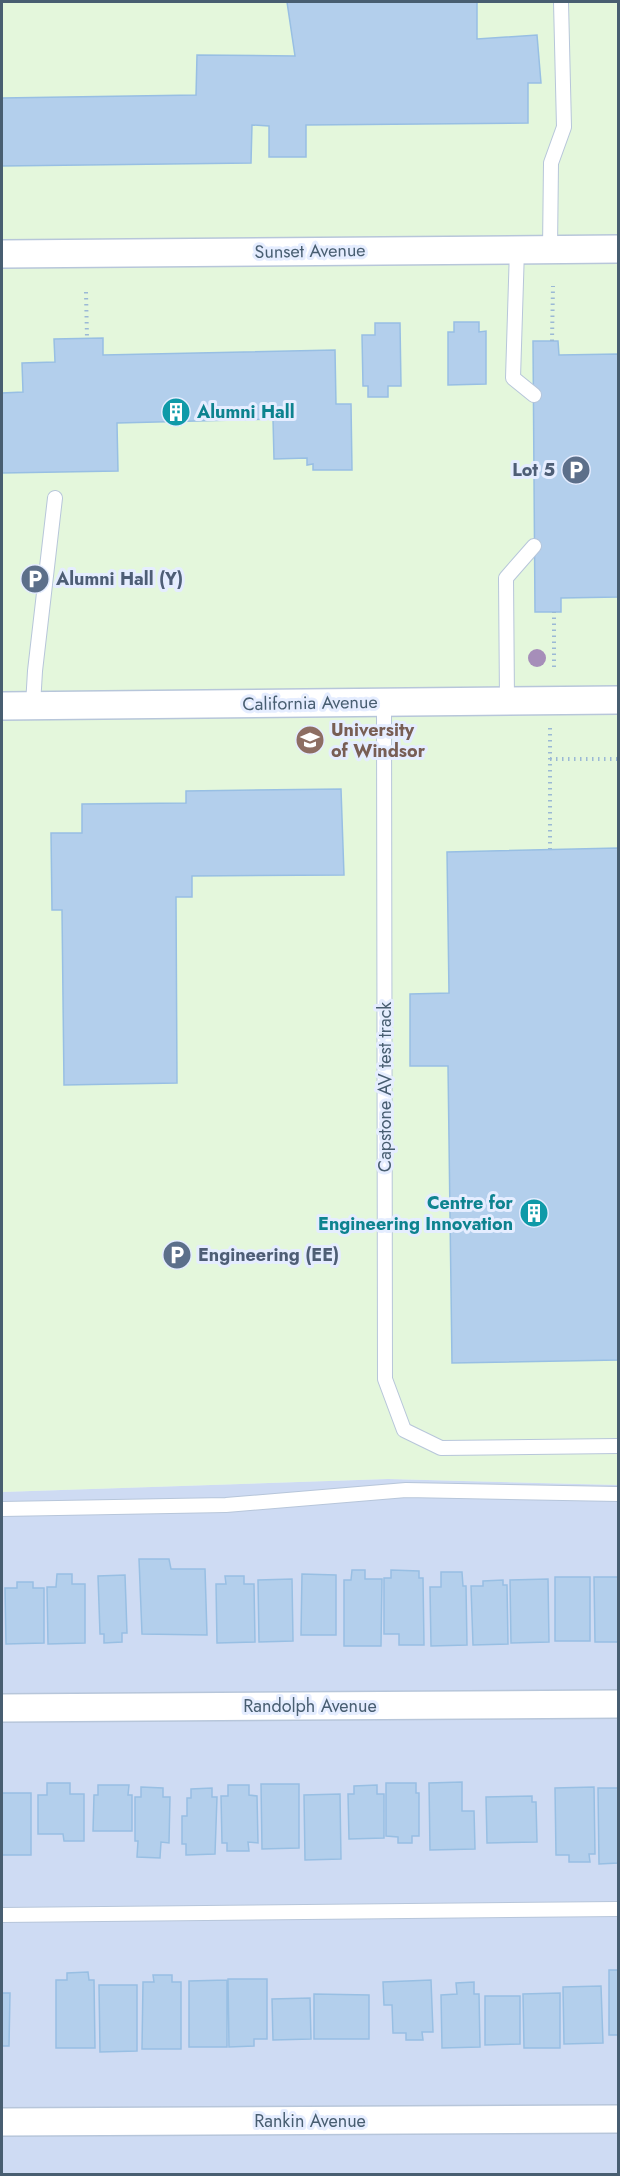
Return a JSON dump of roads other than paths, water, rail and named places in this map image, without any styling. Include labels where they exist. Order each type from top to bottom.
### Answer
[{"type":"street","name":"Sunset Avenue","points":[[2,254],[618,249]]},
{"type":"street","name":"California Avenue","points":[[2,706],[618,700]]},
{"type":"street","name":"Randolph Avenue","points":[[2,1708],[618,1704]]},
{"type":"street","name":"Rankin Avenue","points":[[2,2122],[618,2119]]},
{"type":"lane","points":[[550,249],[551,163],[564,127],[561,2]]},
{"type":"lane","points":[[517,249],[513,378],[534,395]]},
{"type":"lane","points":[[33,705],[55,498]]},
{"type":"lane","points":[[507,701],[506,578],[534,546]]},
{"type":"lane","name":"Capstone AV test track","points":[[384,702],[385,1379],[404,1430],[441,1448],[618,1446]]},
{"type":"lane","points":[[2,1509],[226,1505],[406,1490],[618,1494]]},
{"type":"lane","points":[[2,1915],[618,1910]]},
{"type":"place","name":"Alumni Hall","points":[[176,412]]},
{"type":"place","name":"Lot 5","points":[[576,470]]},
{"type":"place","name":"Alumni Hall (Y)","points":[[35,579]]},
{"type":"place","name":"University of Windsor","points":[[310,740]]},
{"type":"place","name":"Centre for Engineering Innovation","points":[[534,1213]]},
{"type":"place","name":"Engineering (EE)","points":[[177,1255]]}]
